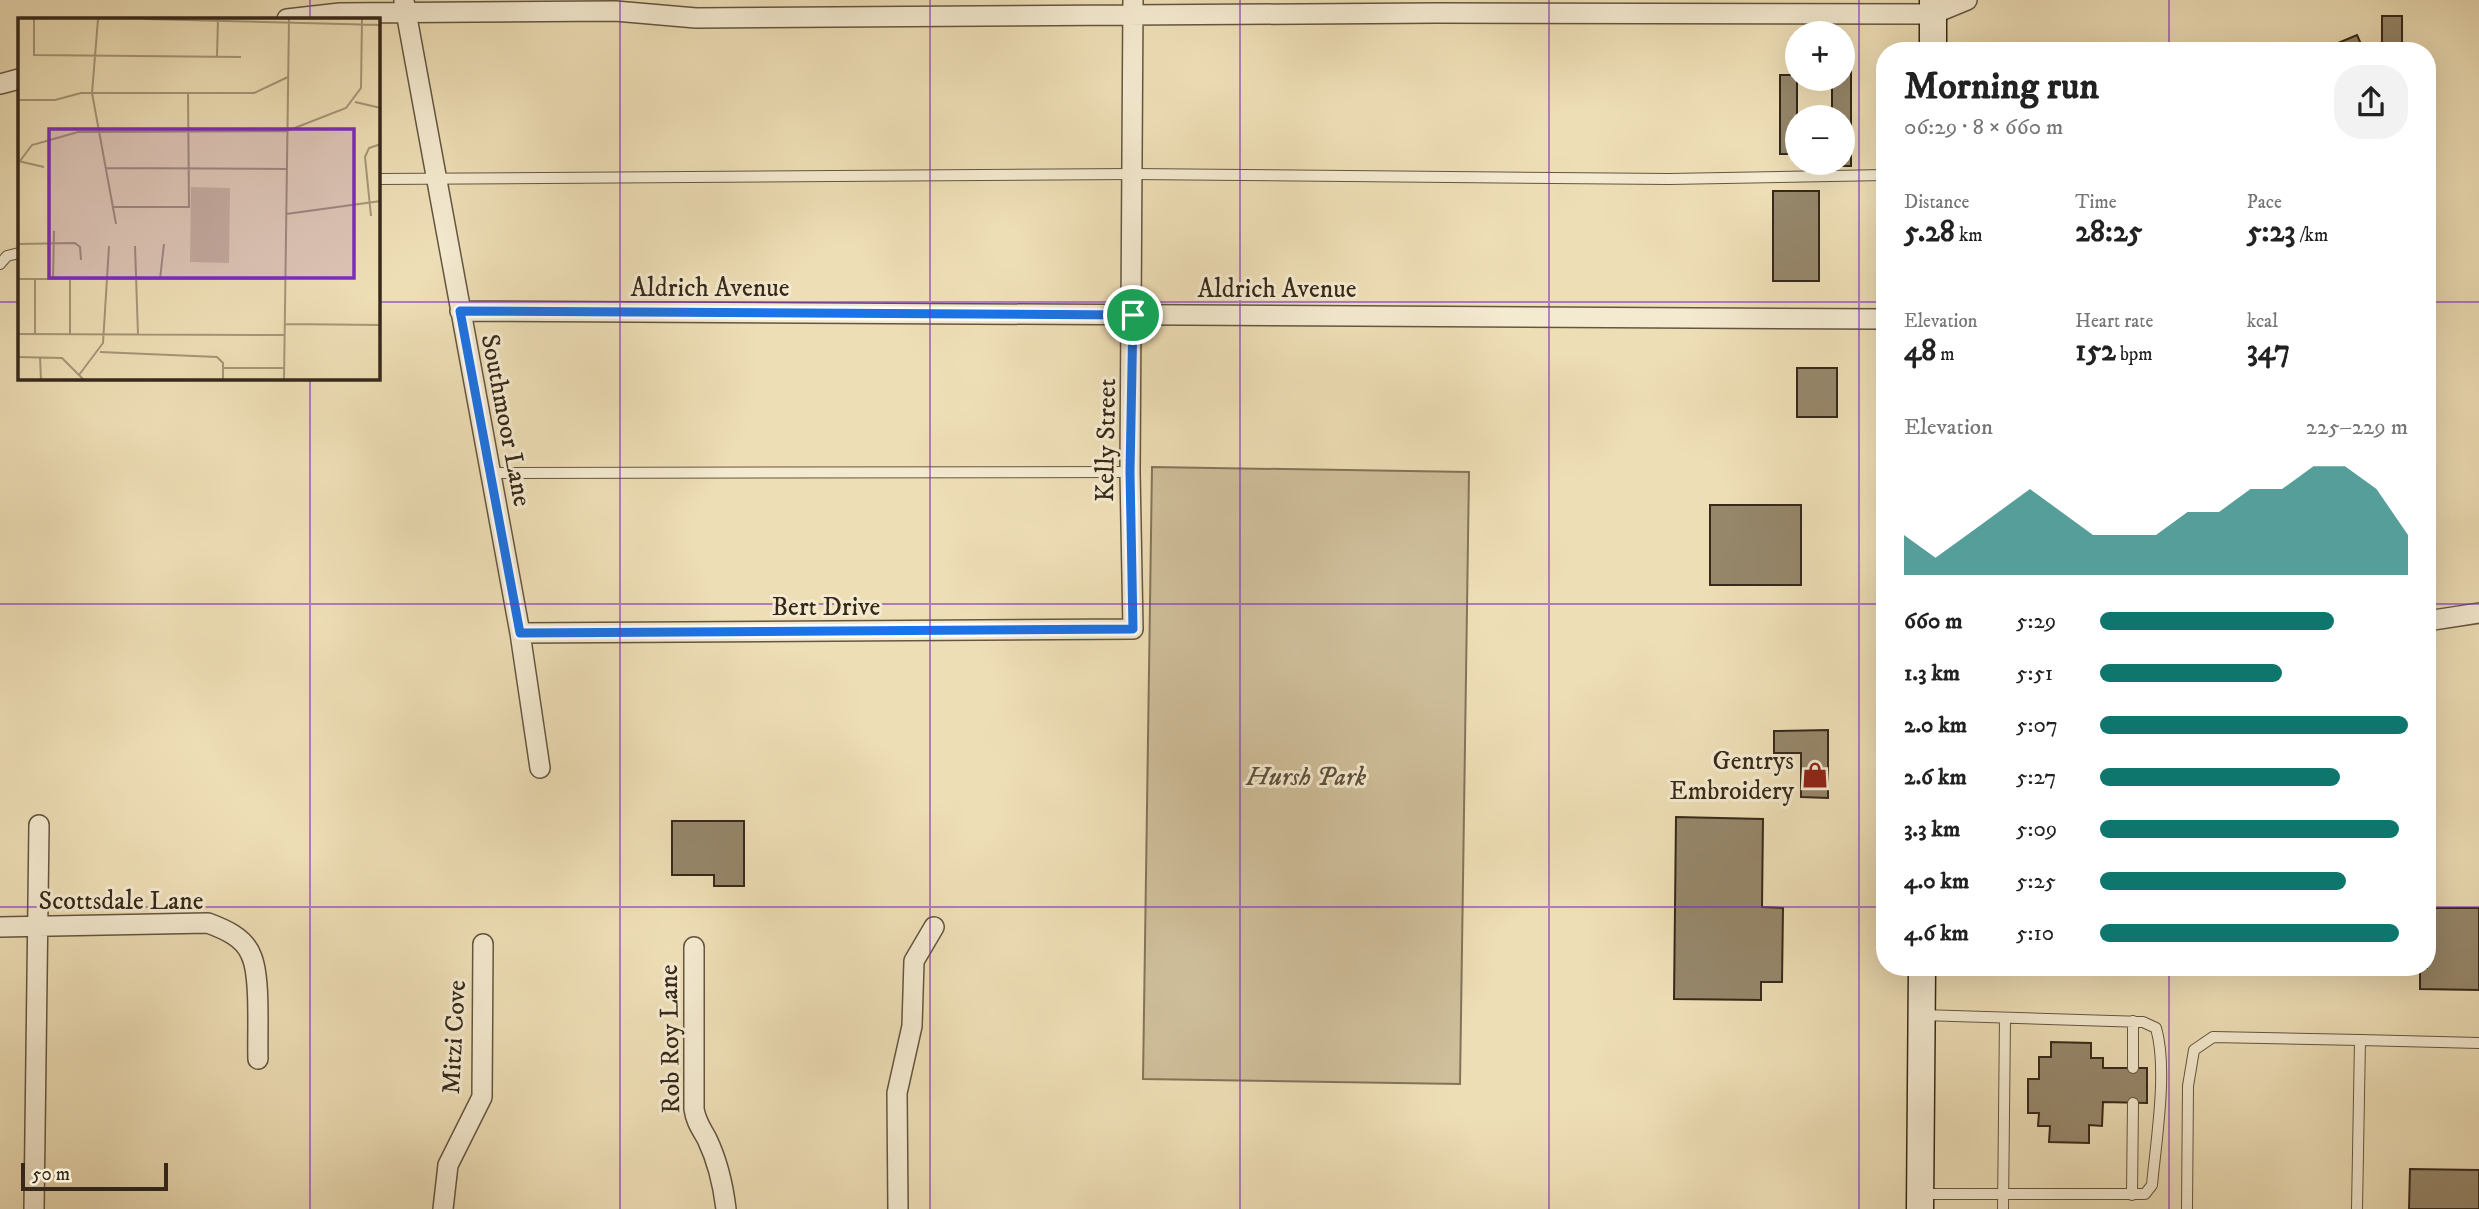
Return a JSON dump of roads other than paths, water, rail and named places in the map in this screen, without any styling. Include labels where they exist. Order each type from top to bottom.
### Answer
[{"type":"main road","points":[[1933,7],[1933,42]]},
{"type":"main road","points":[[1920,1201],[1922,976]]},
{"type":"street","points":[[296,18],[405,6],[615,10],[696,18],[1133,7],[1933,7],[1967,0]]},
{"type":"street","name":"Southmoor Lane","points":[[405,6],[520,633],[540,768]]},
{"type":"street","name":"Kelly Street","points":[[1133,7],[1130,472],[1133,629]]},
{"type":"street","points":[[0,84],[18,79]]},
{"type":"street","name":"Aldrich Avenue","points":[[460,311],[1876,319]]},
{"type":"street","points":[[2436,620],[2479,613]]},
{"type":"street","name":"Bert Drive","points":[[520,633],[1133,629]]},
{"type":"street","points":[[34,1209],[39,825]]},
{"type":"street","name":"Scottsdale Lane","points":[[0,927],[208,923],[224,929],[240,940],[252,955],[258,1059]]},
{"type":"street","points":[[898,1209],[897,1093],[912,1026],[914,961],[934,927]]},
{"type":"street","name":"Mitzi Cove","points":[[443,1209],[448,1165],[482,1097],[483,944]]},
{"type":"street","name":"Rob Roy Lane","points":[[694,947],[694,1109],[696,1124],[706,1137],[723,1180],[726,1209]]},
{"type":"lane","points":[[380,179],[1133,174],[1669,179],[1876,175]]},
{"type":"lane","points":[[0,264],[7,256],[18,253]]},
{"type":"lane","points":[[490,473],[1130,472]]},
{"type":"lane","points":[[1920,1201],[2003,1194],[2145,1194],[2152,1185],[2158,1110],[2159,1040],[2155,1028],[2133,1021],[1922,1016]]},
{"type":"lane","points":[[2003,1209],[2005,1018]]},
{"type":"lane","points":[[2133,1021],[2133,1068]]},
{"type":"lane","points":[[2187,1209],[2188,1086],[2194,1050],[2213,1037],[2479,1044]]},
{"type":"lane","points":[[2357,1209],[2360,1040]]},
{"type":"lane","points":[[2132,1195],[2133,1102]]},
{"type":"place","name":"Gentrys Embroidery","points":[[1815,775]]},
{"type":"park label","name":"Hursh Park","points":[[1306,776]]}]
